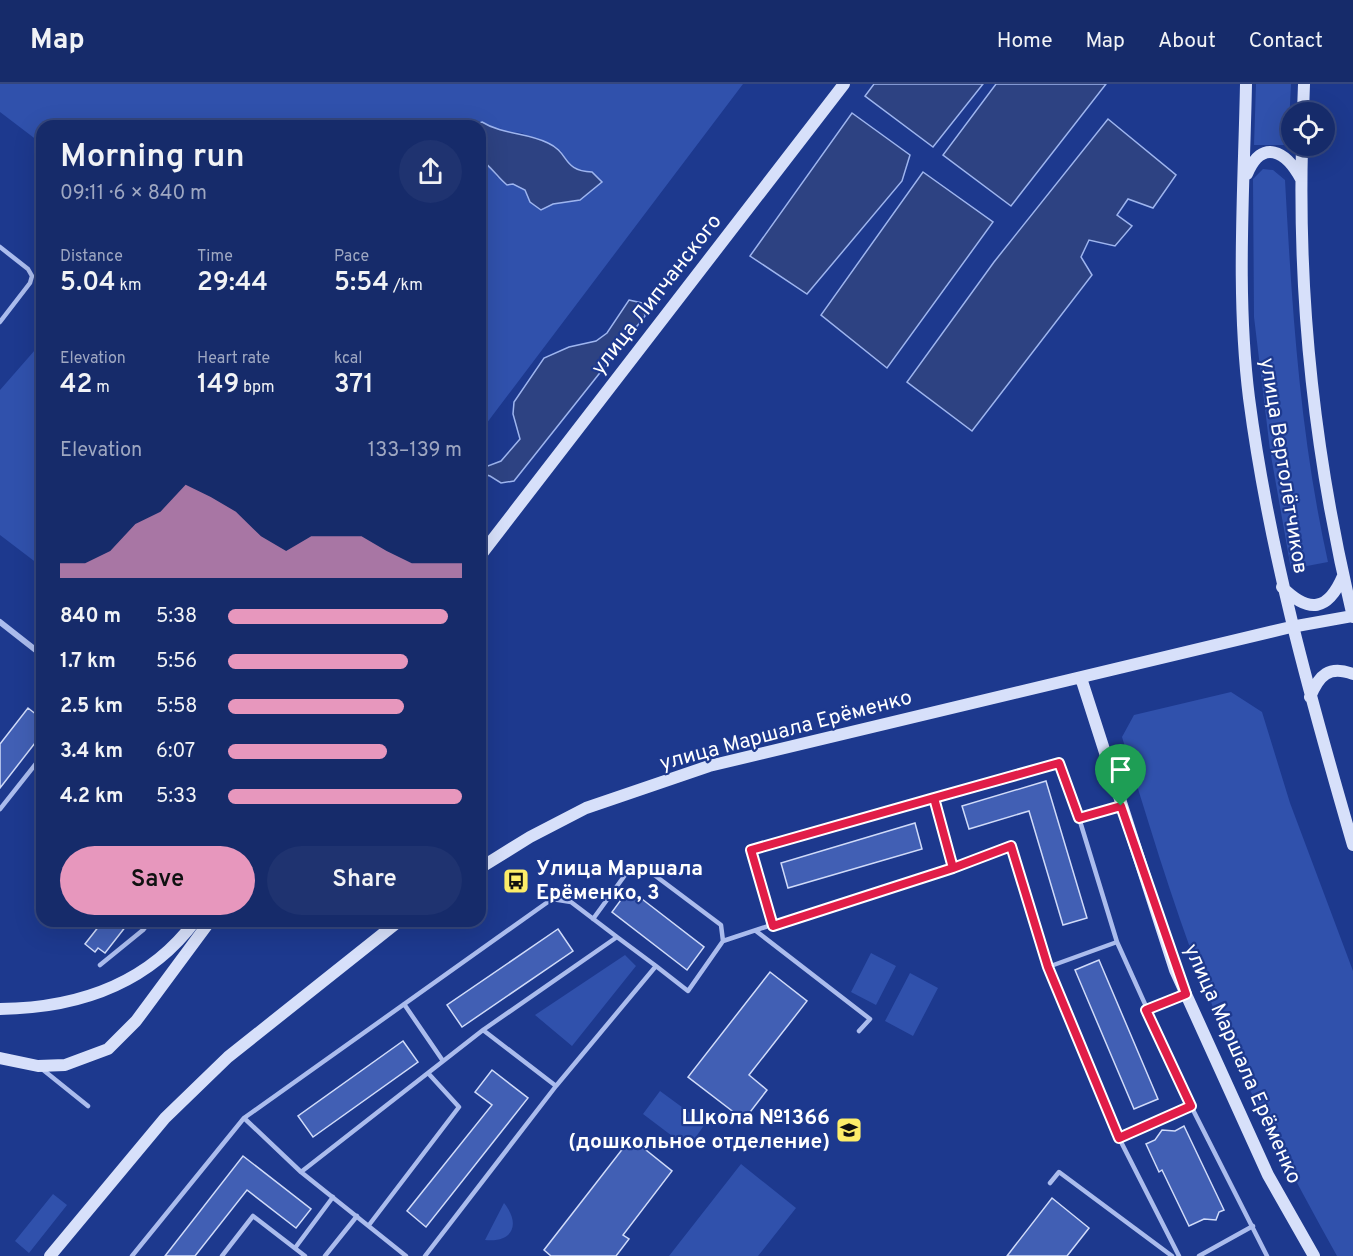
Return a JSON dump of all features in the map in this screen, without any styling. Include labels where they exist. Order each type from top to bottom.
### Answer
[{"type":"street","name":"улица Липчанского","points":[[486,549],[844,84]]},
{"type":"street","name":"улица Вертолётчиков","points":[[1246,84],[1241,269],[1249,397],[1291,627],[1353,845]]},
{"type":"street","points":[[1303,102],[1304,84]]},
{"type":"street","points":[[1244,180],[1253,159],[1264,153],[1281,153],[1293,164],[1301,180]]},
{"type":"street","name":"улица Вертолётчиков","points":[[1302,156],[1304,291],[1310,358],[1343,576],[1353,616]]},
{"type":"street","points":[[1282,587],[1295,600],[1307,605],[1324,602],[1335,595],[1343,576]]},
{"type":"street","name":"улица Маршала Ерёменко","points":[[486,864],[530,837],[586,808],[709,766],[1291,627],[1353,616]]},
{"type":"street","points":[[0,622],[36,650]]},
{"type":"street","points":[[1310,697],[1317,680],[1325,672],[1341,669],[1353,674]]},
{"type":"street","name":"улица Маршала Ерёменко","points":[[1081,678],[1121,806],[1186,994],[1268,1175],[1314,1256]]},
{"type":"street","points":[[0,1009],[54,1006],[107,990],[146,969],[171,951],[190,927]]},
{"type":"street","points":[[0,1058],[38,1066],[65,1065],[108,1049],[136,1021],[206,927]]},
{"type":"street","points":[[50,1256],[165,1118],[228,1057],[391,927]]},
{"type":"lane","points":[[0,247],[28,269],[32,276],[30,283],[0,322]]},
{"type":"lane","points":[[773,926],[751,850],[1059,763],[1079,818],[1117,942],[1191,1106],[1267,1256]]},
{"type":"lane","points":[[0,809],[36,764]]},
{"type":"lane","points":[[934,798],[953,868]]},
{"type":"lane","points":[[1079,818],[1121,806]]},
{"type":"lane","points":[[132,1256],[244,1118],[552,899],[571,902],[688,991],[723,942],[953,868],[1011,846],[1048,967],[1119,1138],[1179,1256]]},
{"type":"lane","points":[[593,919],[628,871],[649,871],[721,925],[723,942]]},
{"type":"lane","points":[[100,965],[145,927]]},
{"type":"lane","points":[[756,931],[870,1019],[859,1031]]},
{"type":"lane","points":[[300,1172],[483,1030],[617,937]]},
{"type":"lane","points":[[1048,967],[1117,942]]},
{"type":"lane","points":[[425,1256],[556,1086],[656,966]]},
{"type":"lane","points":[[1146,1010],[1186,994]]},
{"type":"lane","points":[[404,1004],[443,1061]]},
{"type":"lane","points":[[483,1030],[556,1086]]},
{"type":"lane","points":[[38,1066],[88,1106]]},
{"type":"lane","points":[[369,1225],[459,1107],[428,1073]]},
{"type":"lane","points":[[1119,1138],[1191,1106]]},
{"type":"lane","points":[[244,1118],[300,1172],[406,1256]]},
{"type":"lane","points":[[1050,1183],[1059,1172],[1172,1256]]},
{"type":"lane","points":[[295,1248],[333,1197]]},
{"type":"lane","points":[[222,1256],[253,1216],[305,1256]]},
{"type":"lane","points":[[325,1256],[357,1216]]},
{"type":"lane","points":[[1199,1256],[1252,1226]]},
{"type":"shaded area","points":[[0,84],[743,84],[486,424],[486,163],[497,177],[525,190],[530,202],[541,210],[553,204],[580,200],[578,171],[567,164],[561,151],[522,133],[494,130],[486,125],[486,120],[36,120],[36,139],[0,112]]},
{"type":"shaded area","points":[[874,84],[983,84],[933,147],[865,96]]},
{"type":"shaded area","points":[[996,84],[1106,84],[1011,206],[943,155]]},
{"type":"shaded area","points":[[1256,84],[1291,84],[1290,102],[1281,102],[1281,145],[1254,145]]},
{"type":"shaded area","points":[[852,113],[910,155],[902,181],[807,294],[750,256]]},
{"type":"shaded area","points":[[1108,119],[1176,175],[1153,208],[1128,199],[1117,215],[1132,226],[1115,246],[1089,240],[1081,257],[1092,275],[972,431],[907,382],[994,262]]},
{"type":"shaded area","points":[[486,124],[548,143],[555,147],[571,165],[582,171],[592,172],[602,182],[580,200],[553,204],[541,210],[530,202],[525,190],[513,184],[507,185],[487,165]]},
{"type":"shaded area","points":[[1263,169],[1273,170],[1285,180],[1294,324],[1304,420],[1318,515],[1328,562],[1291,569],[1270,450],[1254,317],[1253,179]]},
{"type":"shaded area","points":[[923,172],[993,222],[887,368],[821,315]]},
{"type":"shaded area","points":[[629,300],[642,303],[645,316],[514,481],[501,483],[486,475],[486,465],[501,461],[520,439],[513,414],[514,402],[544,358],[569,347],[596,341],[607,333]]},
{"type":"shaded area","points":[[36,351],[36,562],[0,535],[0,390]]},
{"type":"shaded area","points":[[1231,692],[1262,712],[1290,803],[1353,971],[1353,1256],[1337,1256],[1273,1136],[1228,1043],[1177,910],[1122,737],[1134,715]]},
{"type":"shaded area","points":[[871,953],[896,966],[876,1005],[851,992]]},
{"type":"shaded area","points":[[625,955],[636,966],[572,1046],[535,1015]]},
{"type":"shaded area","points":[[910,973],[938,988],[913,1036],[885,1021]]},
{"type":"shaded area","points":[[660,1091],[705,1124],[688,1148],[643,1114]]},
{"type":"shaded area","points":[[741,1164],[796,1208],[758,1256],[669,1256]]},
{"type":"shaded area","points":[[53,1194],[67,1205],[29,1253],[15,1241]]},
{"type":"shaded area","points":[[504,1203],[512,1218],[511,1230],[502,1238],[485,1240]]},
{"type":"building","points":[[28,708],[36,714],[36,742],[0,788],[0,744]]},
{"type":"building","points":[[1046,781],[1087,918],[1063,925],[1029,811],[969,829],[962,806]]},
{"type":"building","points":[[915,823],[922,849],[788,888],[781,863]]},
{"type":"building","points":[[629,889],[704,947],[687,970],[612,912]]},
{"type":"building","points":[[98,927],[125,927],[105,953],[98,948],[95,952],[85,944]]},
{"type":"building","points":[[558,929],[573,951],[462,1027],[447,1005]]},
{"type":"building","points":[[1099,960],[1158,1099],[1134,1109],[1075,970]]},
{"type":"building","points":[[770,972],[807,1001],[749,1075],[767,1090],[744,1120],[688,1077]]},
{"type":"building","points":[[403,1041],[418,1062],[313,1137],[298,1116]]},
{"type":"building","points":[[492,1070],[528,1098],[426,1227],[407,1211],[492,1105],[475,1092]]},
{"type":"building","points":[[1184,1126],[1224,1210],[1219,1212],[1216,1220],[1204,1219],[1189,1226],[1162,1170],[1159,1172],[1146,1144],[1155,1140],[1162,1130],[1175,1131]]},
{"type":"building","points":[[631,1138],[672,1171],[623,1235],[629,1239],[616,1256],[551,1256],[544,1250]]},
{"type":"building","points":[[243,1156],[311,1209],[296,1228],[247,1190],[195,1256],[165,1256]]},
{"type":"building","points":[[1052,1198],[1089,1228],[1067,1256],[1007,1256]]},
{"type":"place","name":"Улица Маршала Ерёменко, 3","points":[[516,881]]},
{"type":"place","name":"Школа №1366 (дошкольное отделение)","points":[[849,1130]]},
{"type":"route","points":[[1121,806],[1079,818],[1059,763],[934,798],[953,868],[773,926],[751,850],[934,798],[953,868],[1011,846],[1048,967],[1119,1138],[1191,1106],[1146,1010],[1186,994],[1175,970],[1121,806]]}]
